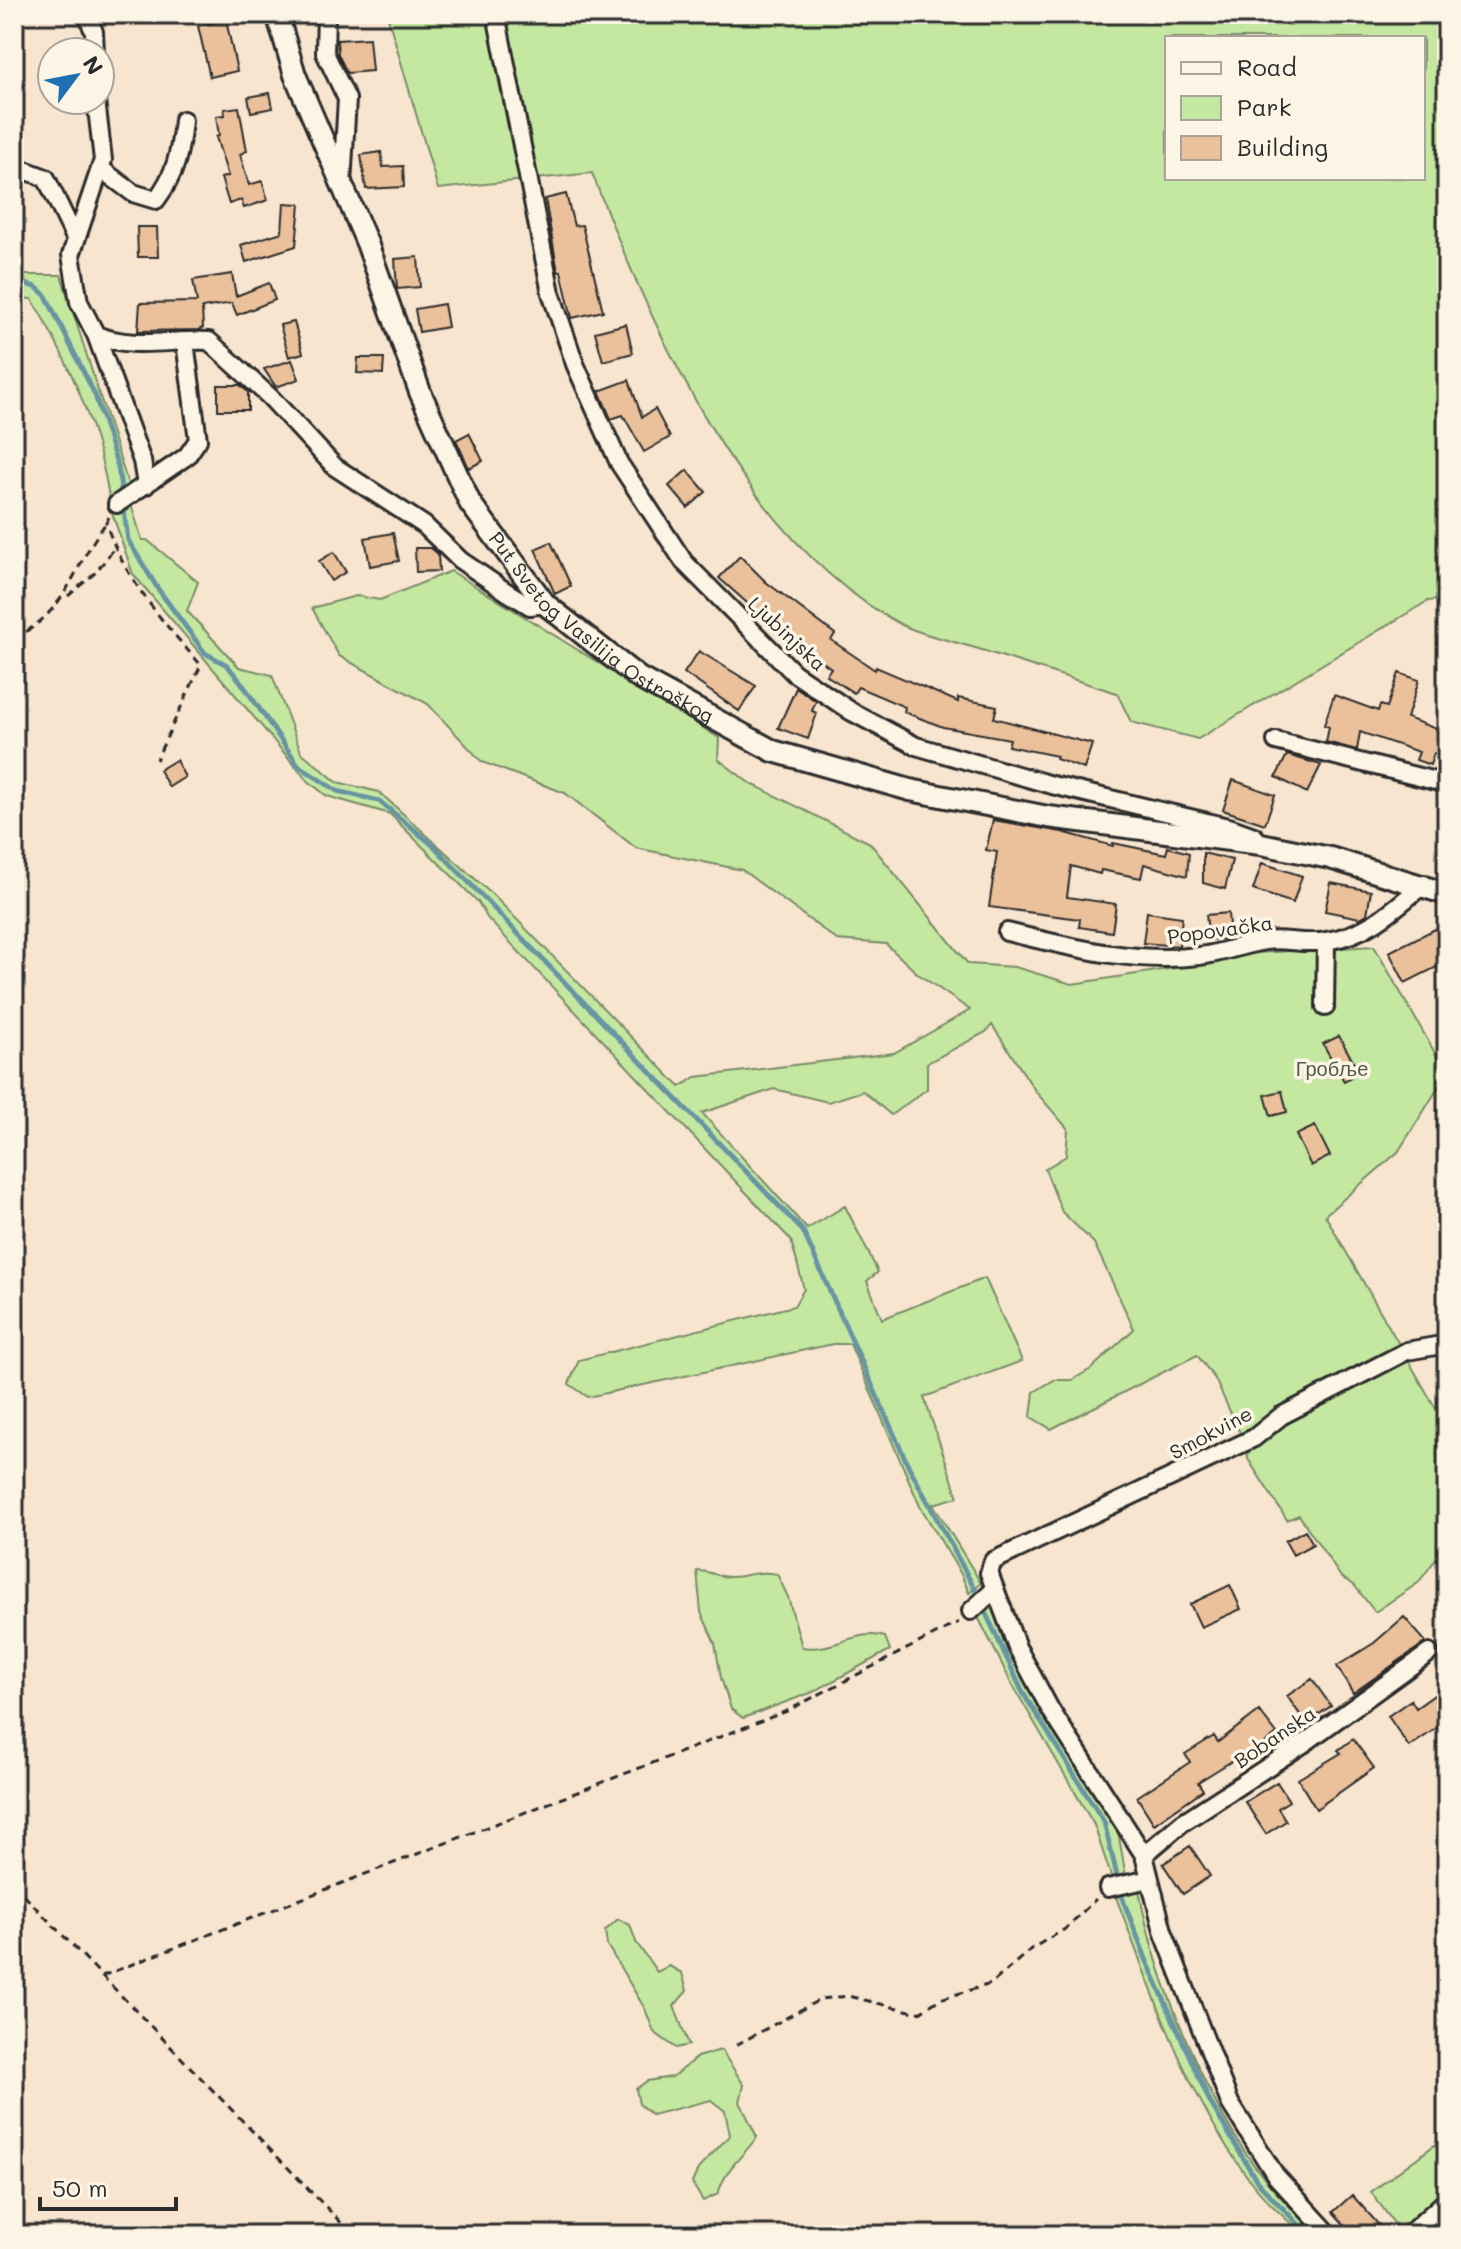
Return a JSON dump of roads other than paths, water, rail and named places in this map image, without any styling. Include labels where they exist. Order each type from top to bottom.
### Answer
[{"type":"street","points":[[87,14],[94,36]]},
{"type":"street","points":[[326,14],[325,53],[347,99],[342,185]]},
{"type":"street","name":"Ljubinjska","points":[[496,14],[551,293],[575,364],[619,463],[684,562],[794,673],[852,712],[916,746],[1052,785],[1232,828],[1254,836],[1261,844]]},
{"type":"street","name":"Put Svetog Vasilija Ostroškog","points":[[279,16],[295,75],[367,243],[420,392],[470,503],[545,604],[639,678],[773,751],[910,790],[1048,817],[1261,844],[1424,884],[1447,894]]},
{"type":"street","points":[[98,116],[103,160],[71,255],[79,302],[96,335],[142,461],[146,485]]},
{"type":"street","points":[[101,169],[133,193],[156,200],[171,182],[179,162],[183,120]]},
{"type":"street","points":[[14,166],[46,178],[76,240]]},
{"type":"street","points":[[96,335],[111,341],[171,345],[209,341],[270,397],[335,467],[424,525],[460,560],[507,592],[530,606],[545,604]]},
{"type":"street","points":[[117,504],[187,456],[198,440],[185,342]]},
{"type":"street","points":[[1276,741],[1447,784]]},
{"type":"street","name":"Popovačka","points":[[1007,932],[1095,954],[1127,958],[1201,956],[1268,940],[1326,941],[1374,926],[1424,884]]},
{"type":"street","points":[[1325,1007],[1326,941]]},
{"type":"street","name":"Smokvine","points":[[992,1592],[989,1573],[993,1561],[1254,1438],[1281,1416],[1407,1351],[1447,1344]]},
{"type":"street","points":[[971,1611],[992,1592],[1050,1709],[1144,1855],[1163,1931],[1230,2103],[1276,2176],[1330,2235]]},
{"type":"street","name":"Bobanska","points":[[1144,1855],[1183,1822],[1303,1744],[1429,1653]]},
{"type":"street","points":[[1108,1888],[1150,1879]]},
{"type":"street","points":[[1408,2235],[1447,2200]]},
{"type":"waterway","points":[[14,281],[36,287],[46,296],[95,395],[118,467],[128,540],[158,589],[205,653],[227,665],[299,766],[337,791],[379,801],[434,846],[803,1231],[907,1463],[979,1597]]},
{"type":"waterway","points":[[983,1607],[1023,1693],[1104,1822],[1123,1900],[1210,2102],[1258,2183],[1309,2235]]},
{"type":"park label","name":"Гробље","points":[[1332,1069]]}]
